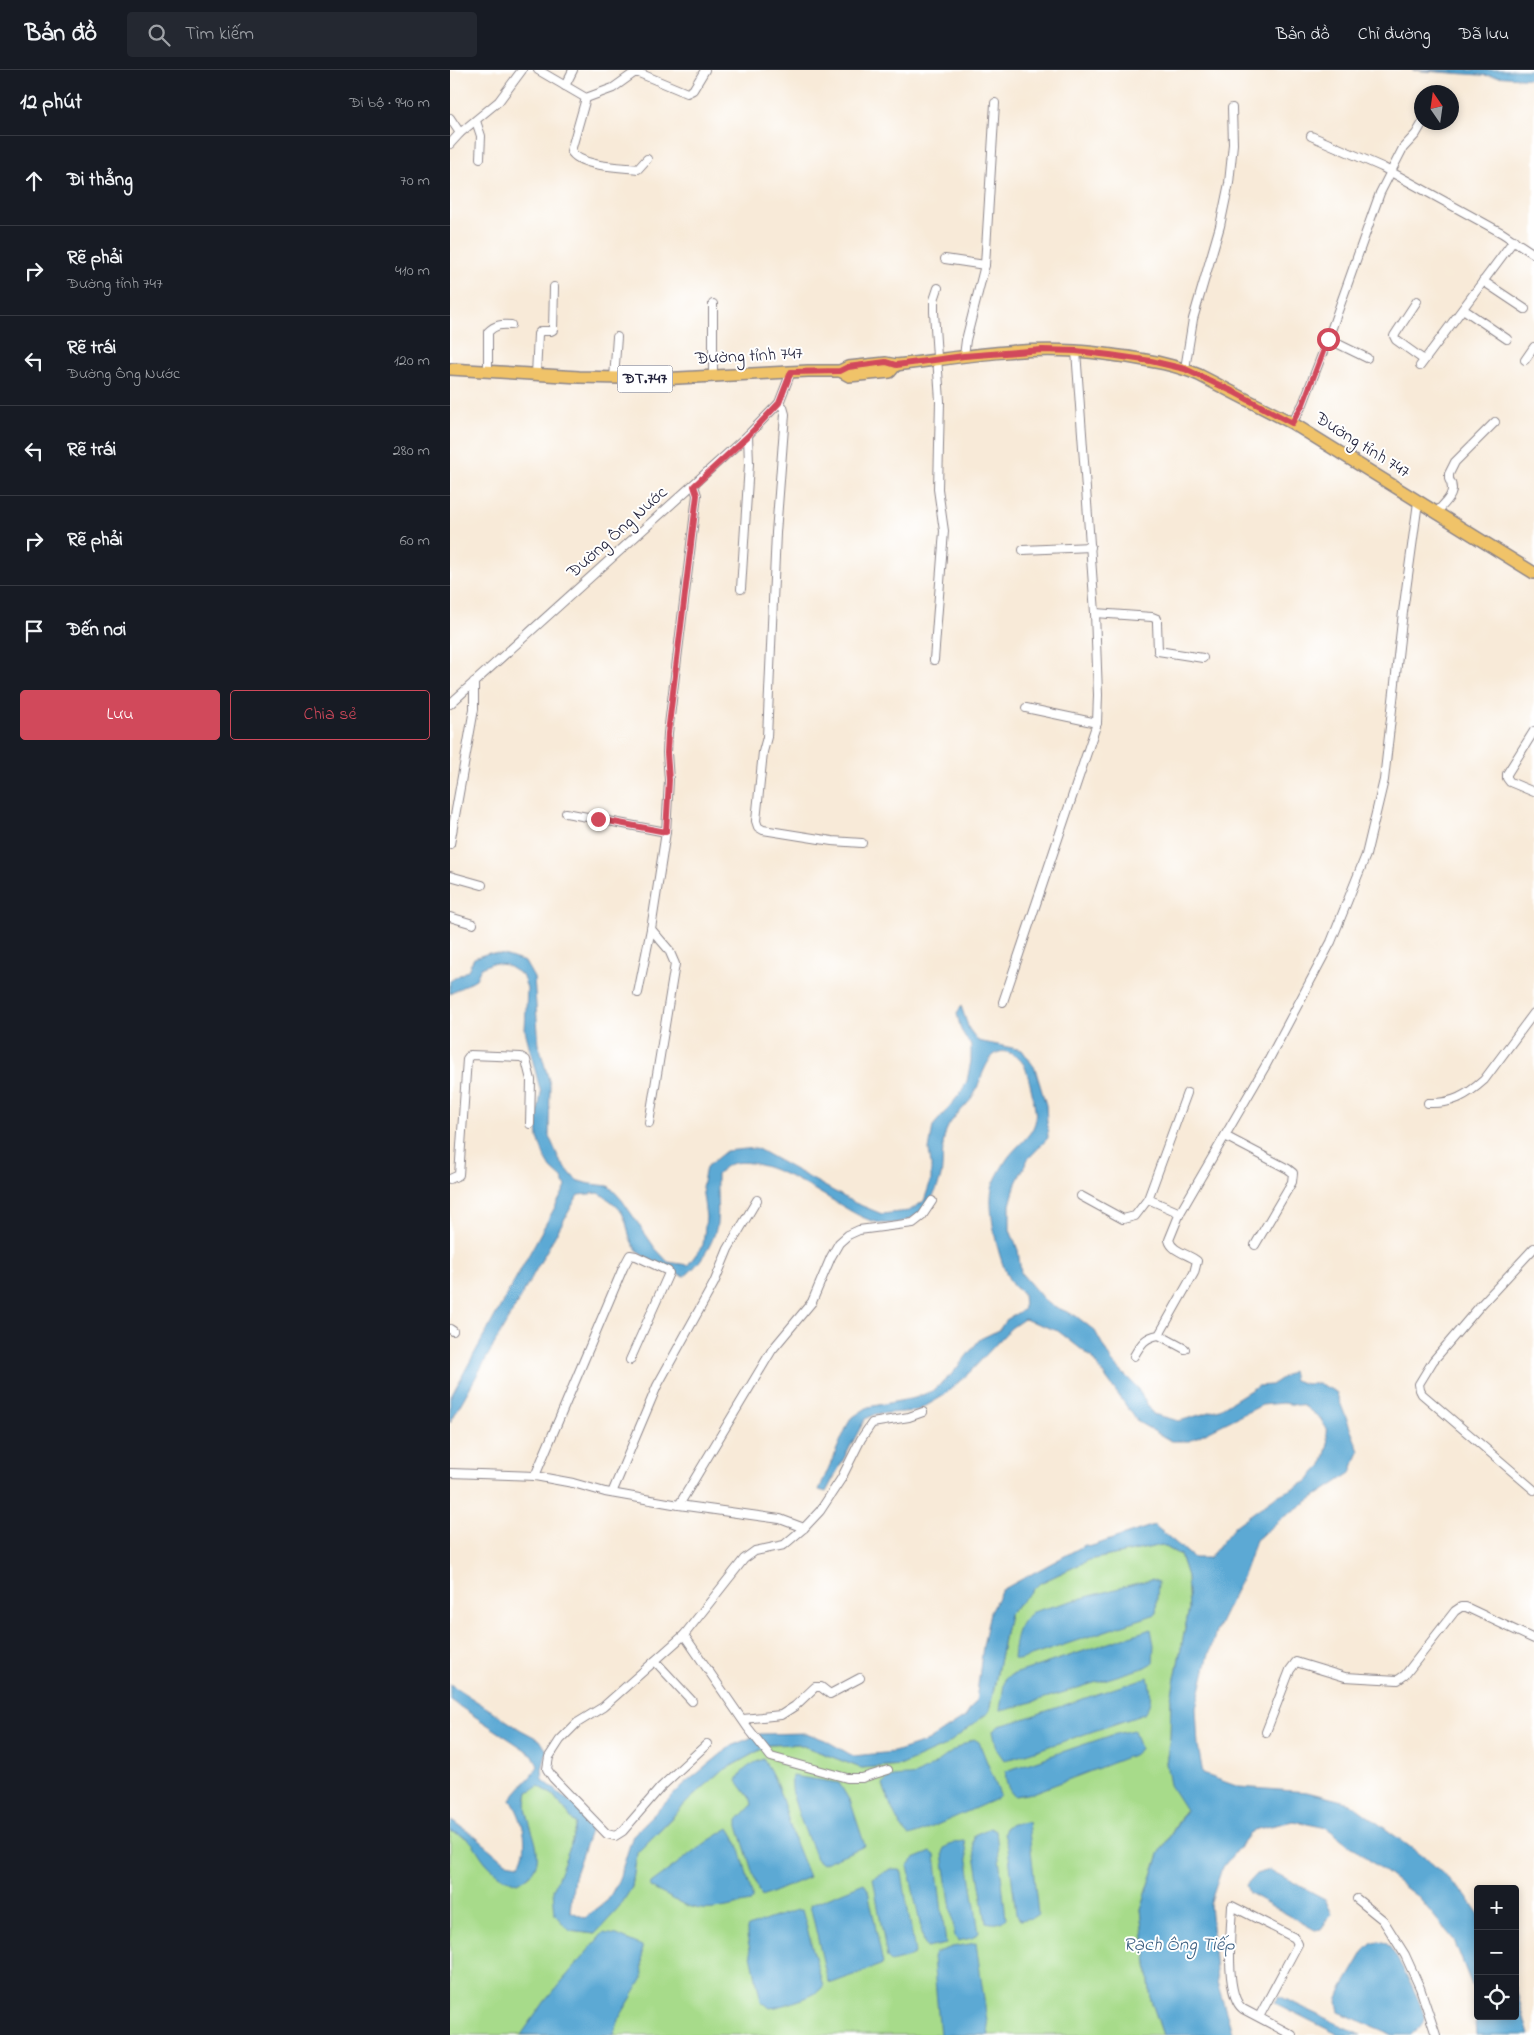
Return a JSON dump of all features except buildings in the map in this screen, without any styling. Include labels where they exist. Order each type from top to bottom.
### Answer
[{"type":"main road","name":"Đường tỉnh 747","points":[[450,369],[660,380],[791,372],[840,371],[849,376],[890,372],[896,365],[964,356],[1042,350],[1076,351],[1151,361],[1185,369],[1236,393],[1292,423],[1534,573]]},
{"type":"street","points":[[450,144],[460,133],[499,101],[522,70]]},
{"type":"street","points":[[538,70],[586,98]]},
{"type":"street","points":[[565,86],[573,70]]},
{"type":"street","points":[[586,98],[613,88],[634,72],[687,93],[693,90],[705,70]]},
{"type":"street","points":[[586,98],[571,151],[573,154],[592,163],[638,169],[646,160]]},
{"type":"street","points":[[964,356],[966,340],[985,265],[995,103]]},
{"type":"street","points":[[1185,369],[1193,319],[1220,226],[1229,183],[1234,144],[1232,108]]},
{"type":"street","points":[[450,118],[460,133]]},
{"type":"street","points":[[476,121],[481,136],[480,158]]},
{"type":"street","points":[[1292,423],[1303,404],[1328,339],[1380,193],[1403,148],[1418,130]]},
{"type":"street","points":[[1311,136],[1390,172],[1514,240],[1534,254]]},
{"type":"street","points":[[1417,300],[1394,336],[1422,363],[1514,240]]},
{"type":"street","points":[[945,259],[985,265]]},
{"type":"street","points":[[1483,281],[1525,309]]},
{"type":"street","points":[[536,375],[538,334],[541,331],[553,330],[554,287]]},
{"type":"street","points":[[934,660],[944,531],[938,489],[940,401],[934,300],[938,288]]},
{"type":"street","points":[[713,304],[713,377]]},
{"type":"street","points":[[1463,309],[1507,339]]},
{"type":"street","points":[[488,371],[488,332],[501,324],[511,325]]},
{"type":"street","points":[[614,378],[617,337]]},
{"type":"street","points":[[1328,339],[1367,358]]},
{"type":"street","points":[[1525,360],[1534,347]]},
{"type":"street","points":[[1003,1002],[1097,723],[1098,695],[1095,613],[1076,351]]},
{"type":"street","name":"Đường Ống Nước","points":[[450,704],[748,436],[779,403],[791,372]]},
{"type":"street","points":[[779,403],[783,407],[785,414],[776,524],[767,737],[763,752],[756,821],[758,827],[763,830],[832,841],[862,843]]},
{"type":"street","points":[[1436,513],[1452,493],[1453,485],[1449,479],[1451,468],[1495,422]]},
{"type":"street","points":[[741,589],[749,464],[748,436]]},
{"type":"street","points":[[638,993],[651,929],[666,832],[669,780],[668,733],[697,495],[694,486]]},
{"type":"street","points":[[1159,1335],[1197,1265],[1194,1258],[1170,1245],[1169,1240],[1180,1213],[1266,1064],[1331,942],[1366,855],[1384,780],[1403,612],[1418,502]]},
{"type":"street","points":[[1023,550],[1091,547]]},
{"type":"street","points":[[1095,613],[1152,617],[1157,619],[1158,651],[1203,658]]},
{"type":"street","points":[[450,844],[474,709],[474,682]]},
{"type":"street","points":[[1026,708],[1097,723]]},
{"type":"street","points":[[1534,731],[1507,774],[1507,778],[1510,782],[1534,792]]},
{"type":"street","points":[[566,813],[666,832]]},
{"type":"street","points":[[450,876],[482,885]]},
{"type":"street","points":[[450,917],[473,924]]},
{"type":"street","points":[[649,1123],[675,964],[669,950],[651,929]]},
{"type":"street","points":[[1428,1104],[1454,1101],[1475,1088],[1484,1080],[1534,1013]]},
{"type":"street","points":[[450,1179],[459,1175],[464,1094],[470,1055],[521,1057],[526,1060],[531,1080],[530,1124]]},
{"type":"street","points":[[1081,1196],[1124,1219],[1135,1216],[1148,1199],[1187,1093]]},
{"type":"street","points":[[1225,1136],[1288,1169],[1292,1173],[1292,1182],[1255,1246]]},
{"type":"street","points":[[1148,1199],[1180,1213]]},
{"type":"street","points":[[612,1493],[657,1386],[714,1283],[728,1249],[757,1200]]},
{"type":"street","points":[[679,1505],[772,1350],[812,1302],[830,1256],[839,1243],[848,1235],[859,1230],[913,1223],[922,1216],[932,1201]]},
{"type":"street","points":[[1534,1248],[1462,1326],[1433,1361],[1419,1384],[1422,1394],[1534,1490]]},
{"type":"street","points":[[535,1476],[622,1268],[630,1255],[668,1271],[630,1360]]},
{"type":"street","points":[[1134,1356],[1143,1341],[1152,1336],[1159,1335],[1185,1349]]},
{"type":"street","points":[[706,1744],[660,1788],[623,1831],[614,1836],[607,1834],[547,1769],[549,1757],[560,1740],[577,1723],[603,1707],[684,1635],[744,1559],[755,1551],[784,1545],[820,1511],[841,1479],[860,1439],[872,1423],[909,1417],[923,1412]]},
{"type":"street","points":[[450,1473],[535,1476],[679,1505],[780,1519],[804,1528]]},
{"type":"street","points":[[1266,1732],[1290,1670],[1296,1662],[1345,1677],[1398,1680],[1405,1675],[1455,1611],[1461,1607],[1466,1607],[1534,1639]]},
{"type":"street","points":[[684,1635],[748,1728],[771,1757],[847,1778],[862,1778],[888,1770]]},
{"type":"street","points":[[655,1662],[692,1701]]},
{"type":"street","points":[[743,1719],[781,1715],[795,1706],[815,1687],[820,1687],[830,1694],[860,1678]]},
{"type":"street","points":[[1357,1900],[1383,1920],[1405,1955],[1420,1988],[1436,2035]]},
{"type":"street","points":[[1259,2017],[1298,1944],[1295,1938],[1232,1906],[1230,1963],[1233,1988],[1240,2007],[1292,2035]]},
{"type":"green space","points":[[1162,1545],[1180,1555],[1187,1576],[1189,1609],[1171,1698],[1170,1738],[1166,1763],[1186,1809],[1159,1854],[1141,1909],[1151,2000],[1163,2035],[450,2035],[450,1831],[469,1840],[481,1853],[488,1865],[529,1877],[534,1867],[536,1850],[526,1808],[528,1791],[539,1786],[553,1795],[576,1824],[564,1865],[570,1931],[595,1934],[632,1887],[637,1853],[691,1798],[722,1771],[769,1745],[798,1744],[861,1768],[902,1765],[989,1712],[1009,1614],[1040,1583],[1089,1560]]},
{"type":"water","points":[[1412,70],[1534,70],[1534,79]]},
{"type":"water","name":"Rạch Ông Tiếp","points":[[489,953],[504,955],[525,962],[534,978],[539,1046],[550,1084],[549,1136],[560,1161],[576,1180],[609,1186],[622,1200],[655,1248],[668,1262],[688,1265],[703,1245],[706,1217],[702,1187],[706,1167],[726,1151],[756,1148],[855,1203],[882,1214],[909,1211],[924,1201],[931,1180],[929,1150],[933,1126],[960,1094],[967,1081],[971,1061],[971,1046],[961,1030],[957,1014],[961,1006],[969,1029],[978,1041],[1022,1050],[1035,1068],[1046,1105],[1048,1138],[1028,1159],[1016,1183],[1010,1205],[1010,1230],[1018,1250],[1021,1273],[1047,1303],[1076,1316],[1095,1331],[1112,1362],[1136,1386],[1153,1414],[1179,1421],[1220,1409],[1257,1386],[1271,1385],[1292,1371],[1294,1380],[1306,1384],[1318,1383],[1336,1392],[1359,1451],[1351,1473],[1282,1518],[1256,1540],[1244,1573],[1216,1632],[1196,1708],[1198,1746],[1203,1774],[1239,1787],[1307,1792],[1350,1803],[1428,1860],[1465,1894],[1474,1907],[1474,2000],[1473,1988],[1454,1940],[1419,1898],[1327,1828],[1293,1821],[1253,1830],[1222,1868],[1210,1904],[1217,1982],[1233,2035],[1163,2035],[1151,2000],[1141,1909],[1159,1854],[1186,1810],[1170,1785],[1166,1763],[1170,1738],[1171,1698],[1189,1609],[1187,1576],[1180,1555],[1162,1545],[1089,1560],[1040,1583],[1009,1614],[989,1712],[945,1746],[902,1765],[861,1768],[798,1744],[769,1745],[722,1771],[691,1798],[637,1853],[632,1887],[619,1908],[595,1934],[570,1931],[555,1915],[553,1890],[571,1844],[576,1824],[553,1795],[539,1786],[528,1792],[526,1807],[535,1839],[537,1859],[535,1868],[528,1876],[517,1883],[490,1867],[466,1838],[450,1831],[451,1821],[472,1834],[506,1862],[519,1864],[523,1856],[524,1831],[519,1814],[511,1800],[538,1766],[533,1755],[450,1700],[450,1684],[521,1730],[540,1740],[547,1751],[542,1769],[543,1780],[578,1808],[591,1828],[574,1877],[570,1911],[585,1918],[608,1900],[619,1879],[633,1835],[682,1786],[731,1746],[760,1734],[806,1733],[825,1740],[853,1756],[894,1752],[928,1741],[965,1717],[976,1701],[983,1646],[990,1612],[1002,1590],[1085,1545],[1092,1546],[1154,1525],[1194,1558],[1209,1558],[1235,1526],[1275,1497],[1306,1482],[1322,1465],[1328,1444],[1326,1428],[1320,1418],[1304,1406],[1283,1403],[1262,1405],[1189,1441],[1171,1441],[1138,1422],[1091,1357],[1058,1331],[1024,1319],[1011,1328],[970,1372],[943,1396],[917,1411],[875,1414],[865,1419],[826,1492],[819,1490],[850,1419],[868,1407],[915,1398],[934,1390],[952,1374],[980,1339],[999,1330],[1006,1320],[1024,1309],[1023,1293],[1014,1287],[1004,1268],[996,1240],[991,1211],[992,1189],[996,1178],[1010,1155],[1030,1133],[1036,1118],[1033,1095],[1024,1066],[1017,1057],[1006,1052],[998,1053],[992,1057],[972,1098],[948,1126],[943,1144],[942,1171],[939,1183],[926,1206],[908,1220],[887,1224],[875,1222],[849,1210],[794,1178],[755,1164],[738,1163],[724,1167],[717,1175],[718,1211],[716,1230],[706,1252],[685,1276],[657,1265],[638,1251],[630,1239],[622,1213],[610,1200],[599,1193],[578,1195],[450,1423],[450,1398],[566,1187],[562,1178],[551,1168],[544,1156],[538,1138],[537,1117],[541,1093],[525,1030],[527,988],[522,975],[506,965],[492,963],[481,968],[476,979],[450,994],[450,981],[468,970],[474,958]]},
{"type":"water","points":[[1152,1579],[1158,1582],[1156,1614],[1019,1660],[1013,1659],[1019,1627],[1032,1612]]},
{"type":"water","points":[[1151,1629],[1154,1645],[1153,1663],[1146,1667],[1006,1710],[1000,1710],[1005,1678]]},
{"type":"water","points":[[1148,1677],[1150,1696],[1149,1705],[1144,1714],[1017,1757],[1004,1760],[997,1750],[993,1731],[999,1726]]},
{"type":"water","points":[[1134,1730],[1140,1749],[1133,1755],[1033,1793],[1015,1796],[1007,1785],[1006,1771],[1112,1735]]},
{"type":"water","points":[[974,1739],[979,1742],[1000,1795],[996,1799],[910,1836],[901,1827],[883,1785],[889,1778],[918,1774]]},
{"type":"water","points":[[763,1759],[779,1790],[796,1845],[809,1877],[762,1897],[758,1890],[738,1826],[738,1820],[752,1805],[751,1800],[737,1781],[744,1770]]},
{"type":"water","points":[[792,1776],[839,1783],[851,1803],[865,1846],[822,1864],[816,1859],[793,1796]]},
{"type":"water","points":[[1028,1822],[1038,1914],[1032,1918],[1020,1920],[1016,1914],[1008,1848],[1004,1834],[1006,1827],[1012,1824]]},
{"type":"water","points":[[729,1828],[743,1860],[752,1895],[750,1902],[718,1909],[701,1909],[682,1904],[650,1887],[651,1883]]},
{"type":"water","points":[[990,1828],[996,1831],[1006,1918],[995,1923],[986,1922],[973,1843],[974,1835]]},
{"type":"water","points":[[965,1841],[979,1933],[972,1938],[958,1941],[955,1937],[943,1854],[944,1848],[956,1842]]},
{"type":"water","points":[[931,1852],[935,1855],[946,1944],[927,1948],[924,1943],[908,1866],[914,1859]]},
{"type":"water","points":[[891,1869],[900,1869],[902,1873],[915,1953],[910,1957],[891,1962],[887,1958],[873,1878]]},
{"type":"water","points":[[1270,1870],[1325,1899],[1332,1914],[1321,1929],[1315,1930],[1249,1893],[1246,1885],[1256,1874]]},
{"type":"water","points":[[864,1883],[868,1890],[883,1964],[832,1983],[829,1982],[810,1905]]},
{"type":"water","points":[[802,1910],[823,1986],[816,1993],[809,1996],[770,2008],[761,2001],[747,1936],[747,1928]]},
{"type":"water","points":[[603,1933],[617,1935],[642,1946],[643,1978],[618,2020],[614,2035],[521,2035],[545,2001]]},
{"type":"water","points":[[1380,1941],[1387,1944],[1396,1957],[1423,2011],[1423,2022],[1411,2035],[1393,2035],[1339,2012],[1337,2001],[1343,1987],[1364,1951],[1371,1944]]},
{"type":"water","points":[[976,1943],[989,2035],[940,2035],[933,1958],[935,1953],[952,1947]]},
{"type":"water","points":[[1279,1996],[1361,2035],[1339,2035],[1275,2003]]},
{"type":"water","name":"Rạch Ông Tiếp","points":[[1519,2000],[1529,2035],[1477,2035],[1476,2020],[1519,2020]]},
{"type":"route","points":[[598,819],[666,832],[669,780],[668,733],[688,582],[697,495],[694,486],[748,436],[779,403],[791,372],[840,371],[848,367],[886,362],[896,365],[964,356],[1042,350],[1076,351],[1151,361],[1185,369],[1236,393],[1292,423],[1303,404],[1328,339]]}]
